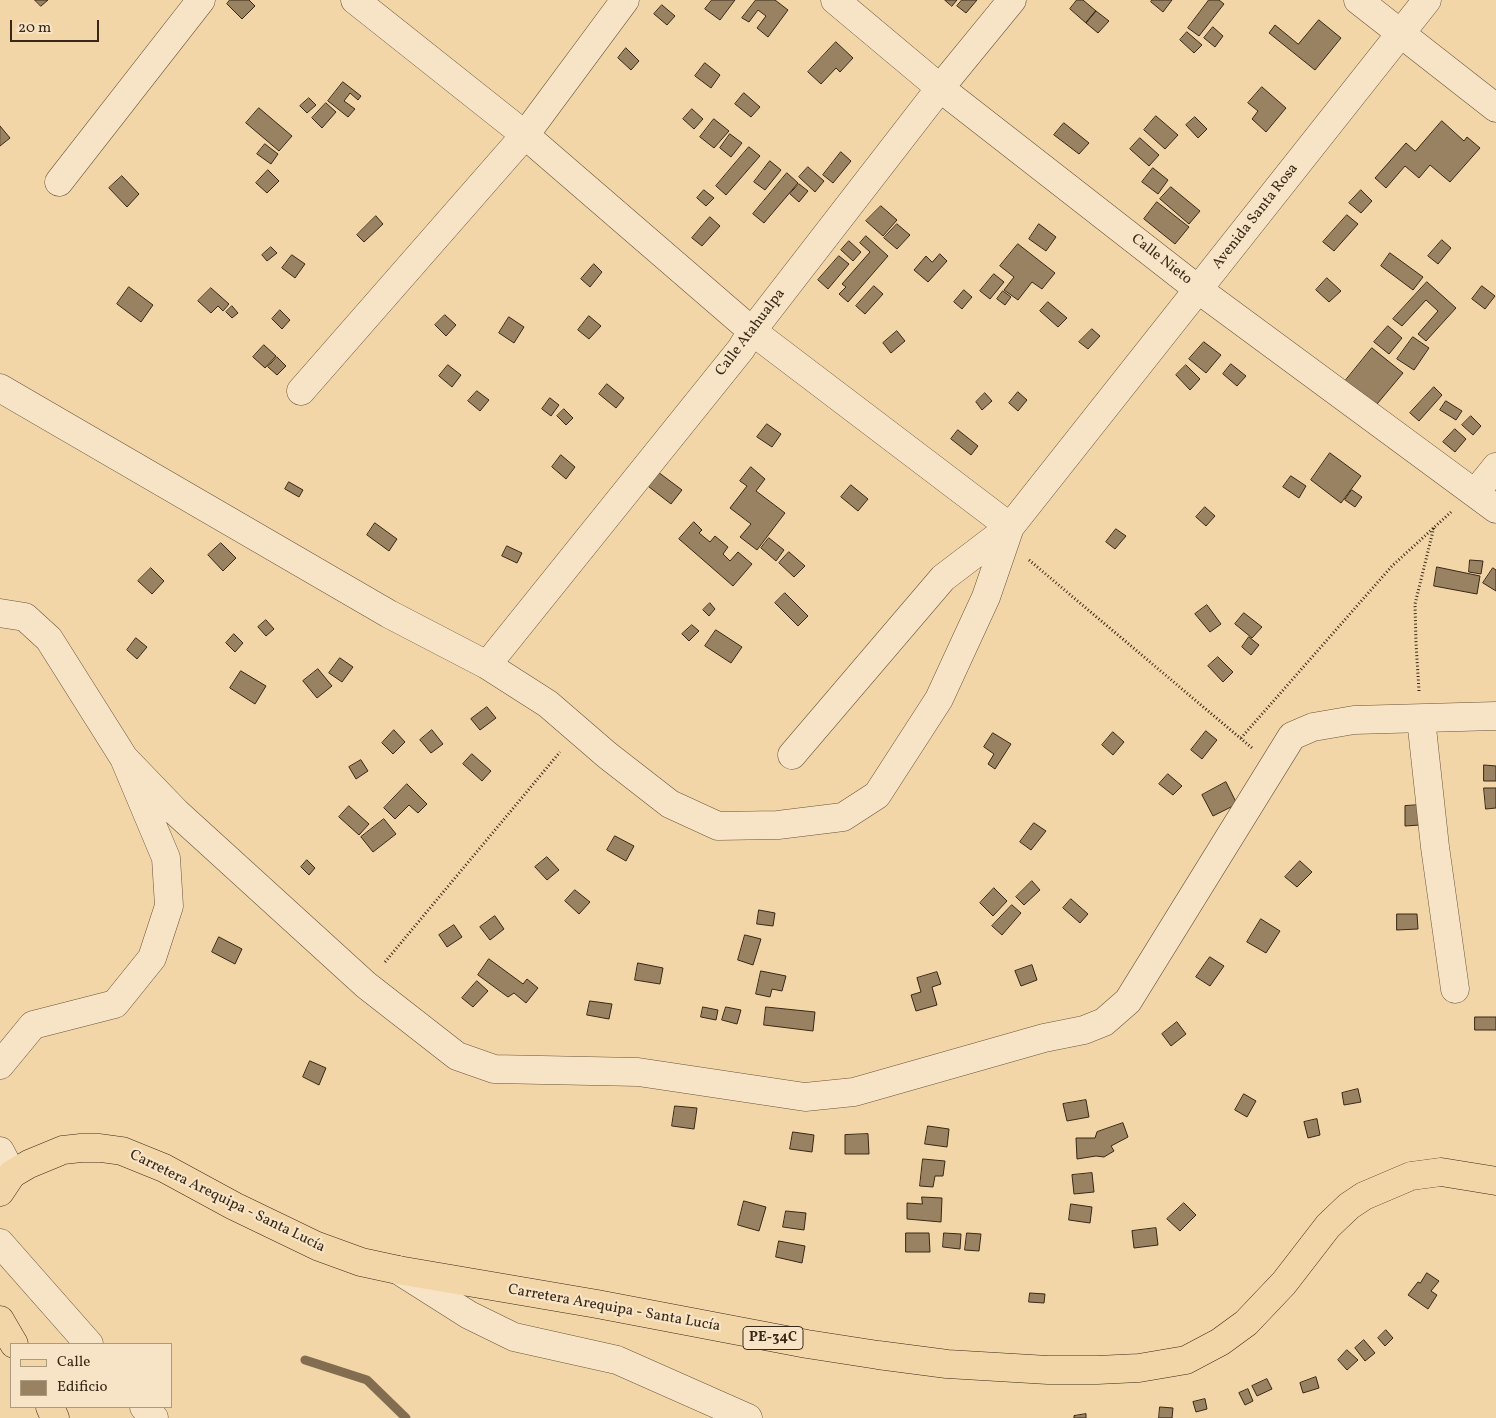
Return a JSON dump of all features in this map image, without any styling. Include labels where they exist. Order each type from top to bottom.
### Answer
[{"type":"main road","name":"Carretera Arequipa - Santa Lucía","points":[[4,1172],[63,1150],[100,1148],[122,1151],[164,1168],[234,1206],[317,1246],[361,1262],[807,1344],[947,1364],[1048,1370],[1139,1368],[1186,1360],[1220,1342],[1246,1323],[1284,1283],[1328,1226],[1348,1206],[1364,1196],[1411,1176],[1441,1172],[1496,1181]]},
{"type":"main road","points":[[0,1320],[13,1343]]},
{"type":"street","points":[[59,182],[201,0]]},
{"type":"street","points":[[355,0],[525,135],[752,331],[1010,527]]},
{"type":"street","points":[[301,391],[525,135],[625,0]]},
{"type":"street","name":"Calle Nieto","points":[[835,0],[940,88],[1199,290],[1485,501]]},
{"type":"street","name":"Calle Atahualpa","points":[[487,665],[741,349],[752,331],[940,88],[1012,0]]},
{"type":"street","points":[[1358,0],[1496,108]]},
{"type":"street","name":"Avenida Santa Rosa","points":[[1010,527],[1427,0]]},
{"type":"street","points":[[0,388],[389,614],[487,665],[548,704],[670,804],[718,826],[778,825],[843,817],[877,795],[939,699],[986,597],[1010,527]]},
{"type":"street","points":[[1485,501],[1496,467]]},
{"type":"street","points":[[792,755],[942,578],[1010,527]]},
{"type":"street","points":[[0,613],[25,617],[49,639],[124,758],[166,858],[169,906],[152,958],[114,1004],[33,1025],[0,1065]]},
{"type":"street","points":[[124,758],[176,812],[366,985],[457,1056],[494,1069],[638,1072],[805,1097],[854,1092],[1044,1038],[1084,1030],[1104,1022],[1128,1001],[1292,736],[1313,726],[1354,720],[1496,716]]},
{"type":"street","points":[[1421,719],[1435,847],[1455,989]]},
{"type":"street","points":[[0,1243],[88,1343]]},
{"type":"street","points":[[398,1270],[469,1315],[514,1336],[617,1360],[748,1418]]},
{"type":"street","points":[[145,1408],[154,1418]]},
{"type":"path","points":[[1241,738],[1392,566],[1434,527],[1485,501]]},
{"type":"path","points":[[1010,527],[1024,555],[1273,766]]},
{"type":"path","points":[[1421,719],[1415,604],[1434,527]]},
{"type":"path","points":[[366,985],[578,730]]},
{"type":"building","points":[[35,0],[48,0],[41,6]]},
{"type":"building","points":[[230,0],[249,0],[255,6],[242,19],[227,4]]},
{"type":"building","points":[[712,0],[735,0],[720,20],[705,9]]},
{"type":"building","points":[[756,0],[775,0],[788,10],[768,37],[757,28],[766,16],[758,10],[749,22],[742,18]]},
{"type":"building","points":[[945,0],[957,0],[952,6]]},
{"type":"building","points":[[962,0],[977,0],[966,13],[957,6]]},
{"type":"building","points":[[1077,0],[1083,0],[1096,11],[1086,23],[1070,9]]},
{"type":"building","points":[[1152,0],[1172,0],[1163,12],[1151,2]]},
{"type":"building","points":[[1209,0],[1219,0],[1224,4],[1199,36],[1188,28]]},
{"type":"building","points":[[662,5],[675,16],[667,25],[654,14]]},
{"type":"building","points":[[1096,11],[1109,21],[1098,33],[1086,23]]},
{"type":"building","points":[[1319,20],[1341,38],[1315,70],[1269,33],[1275,25],[1298,44]]},
{"type":"building","points":[[1213,27],[1223,36],[1215,47],[1204,38]]},
{"type":"building","points":[[1187,32],[1202,45],[1194,53],[1180,40]]},
{"type":"building","points":[[836,42],[853,58],[840,72],[836,68],[821,84],[808,72]]},
{"type":"building","points":[[626,48],[639,61],[631,70],[618,58]]},
{"type":"building","points":[[705,63],[720,75],[711,88],[695,76]]},
{"type":"building","points":[[343,82],[361,96],[358,100],[350,93],[344,101],[355,109],[348,117],[328,101]]},
{"type":"building","points":[[1262,87],[1286,108],[1266,132],[1252,119],[1258,111],[1248,103]]},
{"type":"building","points":[[744,93],[760,107],[751,117],[735,104]]},
{"type":"building","points":[[309,98],[316,105],[307,113],[300,106]]},
{"type":"building","points":[[326,103],[336,112],[322,128],[312,118]]},
{"type":"building","points":[[259,108],[292,136],[279,151],[246,123]]},
{"type":"building","points":[[692,109],[703,119],[694,129],[683,119]]},
{"type":"building","points":[[1156,116],[1178,135],[1165,149],[1144,130]]},
{"type":"building","points":[[1195,117],[1207,129],[1198,138],[1186,125]]},
{"type":"building","points":[[714,119],[729,131],[714,148],[700,137]]},
{"type":"building","points":[[1442,121],[1464,141],[1467,137],[1480,148],[1450,182],[1430,165],[1419,178],[1405,166],[1386,188],[1375,178],[1406,143],[1415,151]]},
{"type":"building","points":[[1064,123],[1089,143],[1079,154],[1054,135]]},
{"type":"building","points":[[0,126],[10,138],[0,146]]},
{"type":"building","points":[[730,134],[742,143],[731,157],[720,148]]},
{"type":"building","points":[[1140,138],[1159,155],[1149,166],[1130,149]]},
{"type":"building","points":[[265,144],[278,154],[271,164],[257,154]]},
{"type":"building","points":[[749,147],[760,156],[726,195],[716,186]]},
{"type":"building","points":[[841,152],[851,161],[833,183],[823,175]]},
{"type":"building","points":[[770,161],[781,170],[765,190],[754,182]]},
{"type":"building","points":[[808,167],[824,181],[815,192],[799,177]]},
{"type":"building","points":[[1153,168],[1168,180],[1158,194],[1142,182]]},
{"type":"building","points":[[268,170],[279,181],[267,193],[256,183]]},
{"type":"building","points":[[787,173],[798,183],[764,223],[753,214]]},
{"type":"building","points":[[122,176],[139,194],[127,207],[109,188]]},
{"type":"building","points":[[799,184],[808,191],[799,202],[790,194]]},
{"type":"building","points":[[1171,187],[1200,211],[1189,224],[1160,199]]},
{"type":"building","points":[[704,190],[714,198],[706,206],[697,198]]},
{"type":"building","points":[[1361,190],[1372,201],[1361,213],[1349,203]]},
{"type":"building","points":[[1157,202],[1189,227],[1175,244],[1144,219]]},
{"type":"building","points":[[881,206],[897,220],[883,236],[866,221]]},
{"type":"building","points":[[1347,215],[1358,224],[1334,251],[1323,242]]},
{"type":"building","points":[[376,216],[383,224],[364,242],[357,235]]},
{"type":"building","points":[[710,217],[720,226],[702,246],[692,238]]},
{"type":"building","points":[[897,224],[910,235],[897,249],[884,238]]},
{"type":"building","points":[[1039,224],[1056,237],[1046,251],[1029,239]]},
{"type":"building","points":[[866,236],[888,256],[848,302],[839,294],[846,287],[842,284],[870,252],[860,243]]},
{"type":"building","points":[[1442,240],[1451,248],[1438,264],[1428,256]]},
{"type":"building","points":[[849,241],[861,252],[853,261],[841,250]]},
{"type":"building","points":[[1018,244],[1055,273],[1042,289],[1032,282],[1018,300],[1004,290],[1014,277],[1000,266]]},
{"type":"building","points":[[271,247],[277,253],[267,261],[262,255]]},
{"type":"building","points":[[1390,253],[1423,277],[1413,290],[1381,266]]},
{"type":"building","points":[[940,254],[947,261],[928,282],[914,270],[926,256],[932,262]]},
{"type":"building","points":[[292,255],[305,264],[295,278],[282,268]]},
{"type":"building","points":[[839,256],[849,264],[828,289],[818,280]]},
{"type":"building","points":[[594,264],[602,272],[590,287],[581,279]]},
{"type":"building","points":[[994,274],[1004,282],[990,299],[980,291]]},
{"type":"building","points":[[1327,278],[1341,291],[1329,302],[1316,290]]},
{"type":"building","points":[[1427,282],[1456,308],[1426,341],[1418,334],[1438,311],[1426,300],[1402,326],[1393,319]]},
{"type":"building","points":[[874,286],[883,294],[865,314],[856,306]]},
{"type":"building","points":[[1482,286],[1495,296],[1485,309],[1472,299]]},
{"type":"building","points":[[129,287],[153,305],[141,322],[117,304]]},
{"type":"building","points":[[211,288],[229,304],[223,311],[218,306],[211,313],[198,301]]},
{"type":"building","points":[[964,290],[972,297],[962,309],[954,302]]},
{"type":"building","points":[[1003,291],[1011,297],[1005,305],[997,299]]},
{"type":"building","points":[[1048,302],[1067,318],[1058,327],[1040,311]]},
{"type":"building","points":[[232,306],[238,313],[232,318],[226,312]]},
{"type":"building","points":[[280,310],[290,320],[282,329],[272,319]]},
{"type":"building","points":[[445,315],[456,325],[446,336],[435,325]]},
{"type":"building","points":[[589,316],[601,326],[589,339],[578,330]]},
{"type":"building","points":[[509,317],[524,327],[514,343],[499,333]]},
{"type":"building","points":[[1388,326],[1402,338],[1389,354],[1374,342]]},
{"type":"building","points":[[1092,329],[1100,336],[1088,349],[1079,342]]},
{"type":"building","points":[[897,331],[905,341],[891,353],[883,343]]},
{"type":"building","points":[[1413,337],[1429,348],[1414,370],[1397,359]]},
{"type":"building","points":[[1204,342],[1221,355],[1206,373],[1189,359]]},
{"type":"building","points":[[264,345],[276,356],[265,368],[253,357]]},
{"type":"building","points":[[1372,348],[1403,373],[1372,410],[1342,385]]},
{"type":"building","points":[[277,357],[286,366],[277,375],[268,367]]},
{"type":"building","points":[[1231,364],[1246,376],[1237,386],[1223,374]]},
{"type":"building","points":[[448,365],[461,375],[452,387],[439,376]]},
{"type":"building","points":[[1186,365],[1200,379],[1190,390],[1176,375]]},
{"type":"building","points":[[607,384],[624,398],[616,408],[599,394]]},
{"type":"building","points":[[1434,387],[1442,395],[1419,421],[1410,413]]},
{"type":"building","points":[[477,391],[489,400],[480,411],[468,401]]},
{"type":"building","points":[[1018,392],[1027,400],[1018,411],[1009,403]]},
{"type":"building","points":[[985,393],[992,401],[982,410],[976,402]]},
{"type":"building","points":[[550,398],[559,405],[551,416],[542,409]]},
{"type":"building","points":[[1446,401],[1462,411],[1456,420],[1440,410]]},
{"type":"building","points":[[564,409],[573,418],[566,425],[557,416]]},
{"type":"building","points":[[1471,416],[1481,426],[1473,435],[1462,425]]},
{"type":"building","points":[[767,424],[781,434],[772,447],[757,437]]},
{"type":"building","points":[[1455,429],[1466,439],[1455,452],[1443,442]]},
{"type":"building","points":[[958,430],[978,446],[971,455],[951,439]]},
{"type":"building","points":[[1330,453],[1361,476],[1341,503],[1311,480]]},
{"type":"building","points":[[561,455],[575,467],[566,479],[552,467]]},
{"type":"building","points":[[751,467],[765,479],[756,491],[785,513],[757,550],[740,537],[751,524],[730,508],[747,486],[740,481]]},
{"type":"building","points":[[654,469],[682,490],[671,504],[644,483]]},
{"type":"building","points":[[1291,476],[1306,486],[1299,498],[1283,487]]},
{"type":"building","points":[[289,482],[303,490],[299,497],[285,489]]},
{"type":"building","points":[[851,485],[868,499],[858,511],[841,497]]},
{"type":"building","points":[[1352,490],[1362,497],[1355,507],[1345,500]]},
{"type":"building","points":[[1205,507],[1215,516],[1206,526],[1196,517]]},
{"type":"building","points":[[694,522],[702,530],[699,533],[710,542],[715,536],[728,547],[723,554],[730,561],[738,552],[752,564],[733,586],[679,539]]},
{"type":"building","points":[[375,523],[397,539],[389,551],[367,535]]},
{"type":"building","points":[[1116,529],[1126,536],[1115,549],[1106,542]]},
{"type":"building","points":[[769,538],[784,550],[776,561],[761,548]]},
{"type":"building","points":[[221,543],[236,558],[223,571],[208,555]]},
{"type":"building","points":[[507,546],[522,553],[517,563],[502,556]]},
{"type":"building","points":[[789,552],[805,566],[794,577],[779,563]]},
{"type":"building","points":[[1470,560],[1483,561],[1481,574],[1469,572]]},
{"type":"building","points":[[1437,567],[1480,576],[1477,594],[1434,586]]},
{"type":"building","points":[[151,568],[164,581],[152,594],[138,581]]},
{"type":"building","points":[[1493,568],[1496,570],[1496,591],[1483,583]]},
{"type":"building","points":[[785,593],[808,616],[798,626],[775,603]]},
{"type":"building","points":[[710,603],[715,609],[709,616],[703,610]]},
{"type":"building","points":[[1207,605],[1221,624],[1210,632],[1195,614]]},
{"type":"building","points":[[1244,613],[1262,627],[1252,638],[1235,624]]},
{"type":"building","points":[[266,620],[274,629],[266,636],[258,627]]},
{"type":"building","points":[[692,625],[699,631],[689,641],[682,634]]},
{"type":"building","points":[[716,630],[742,647],[731,663],[705,646]]},
{"type":"building","points":[[234,634],[243,643],[235,652],[226,643]]},
{"type":"building","points":[[1249,637],[1259,645],[1251,655],[1242,647]]},
{"type":"building","points":[[136,638],[147,647],[137,659],[127,650]]},
{"type":"building","points":[[1218,657],[1233,672],[1223,682],[1208,666]]},
{"type":"building","points":[[340,658],[353,667],[342,682],[329,673]]},
{"type":"building","points":[[318,669],[332,686],[317,698],[303,681]]},
{"type":"building","points":[[241,671],[266,686],[255,704],[230,688]]},
{"type":"building","points":[[487,707],[496,718],[480,730],[471,719]]},
{"type":"building","points":[[394,730],[405,742],[393,754],[382,743]]},
{"type":"building","points":[[432,730],[443,744],[431,753],[420,740]]},
{"type":"building","points":[[1206,731],[1217,740],[1202,759],[1191,750]]},
{"type":"building","points":[[1113,732],[1124,742],[1113,755],[1102,745]]},
{"type":"building","points":[[993,733],[1011,744],[995,769],[988,764],[994,754],[984,747]]},
{"type":"building","points":[[472,754],[491,771],[482,781],[463,764]]},
{"type":"building","points":[[361,760],[368,771],[356,779],[349,767]]},
{"type":"building","points":[[1484,765],[1496,766],[1496,781],[1484,781]]},
{"type":"building","points":[[1168,774],[1182,786],[1173,795],[1159,784]]},
{"type":"building","points":[[1226,782],[1237,804],[1213,816],[1202,795]]},
{"type":"building","points":[[407,784],[427,804],[418,813],[409,805],[395,819],[384,808]]},
{"type":"building","points":[[1484,788],[1496,788],[1496,808],[1486,809]]},
{"type":"building","points":[[1420,805],[1420,825],[1405,826],[1405,806]]},
{"type":"building","points":[[349,806],[369,824],[359,835],[339,817]]},
{"type":"building","points":[[384,819],[396,834],[373,852],[361,837]]},
{"type":"building","points":[[1034,823],[1046,831],[1031,850],[1020,842]]},
{"type":"building","points":[[615,836],[634,846],[626,861],[607,850]]},
{"type":"building","points":[[547,857],[559,870],[547,880],[535,867]]},
{"type":"building","points":[[307,860],[315,868],[309,875],[301,867]]},
{"type":"building","points":[[1300,861],[1312,872],[1297,887],[1285,877]]},
{"type":"building","points":[[1032,881],[1040,890],[1024,905],[1016,897]]},
{"type":"building","points":[[994,888],[1007,901],[993,916],[980,903]]},
{"type":"building","points":[[575,890],[590,902],[579,914],[565,901]]},
{"type":"building","points":[[1071,899],[1088,914],[1080,923],[1063,908]]},
{"type":"building","points":[[1012,905],[1021,913],[1002,935],[992,926]]},
{"type":"building","points":[[759,910],[775,913],[773,926],[757,924]]},
{"type":"building","points":[[1397,914],[1417,914],[1418,929],[1397,930]]},
{"type":"building","points":[[495,916],[504,929],[490,940],[480,927]]},
{"type":"building","points":[[1261,919],[1280,931],[1266,953],[1247,942]]},
{"type":"building","points":[[454,925],[462,937],[447,947],[439,935]]},
{"type":"building","points":[[745,935],[761,939],[753,965],[738,960]]},
{"type":"building","points":[[219,937],[242,949],[235,964],[212,952]]},
{"type":"building","points":[[1210,957],[1224,966],[1210,986],[1196,977]]},
{"type":"building","points":[[489,959],[523,984],[527,979],[538,988],[526,1003],[514,993],[508,997],[478,975]]},
{"type":"building","points":[[638,963],[663,968],[660,984],[635,980]]},
{"type":"building","points":[[1032,965],[1037,980],[1021,986],[1015,971]]},
{"type":"building","points":[[761,971],[786,976],[782,991],[772,989],[770,997],[756,994]]},
{"type":"building","points":[[937,972],[941,984],[932,987],[937,1005],[916,1011],[911,995],[921,992],[917,978]]},
{"type":"building","points":[[477,981],[488,991],[473,1007],[462,998]]},
{"type":"building","points":[[590,1001],[612,1004],[609,1019],[587,1015]]},
{"type":"building","points":[[703,1007],[718,1010],[716,1020],[701,1017]]},
{"type":"building","points":[[726,1007],[741,1010],[737,1024],[722,1020]]},
{"type":"building","points":[[766,1007],[815,1012],[813,1031],[764,1025]]},
{"type":"building","points":[[1475,1017],[1496,1017],[1496,1030],[1475,1030]]},
{"type":"building","points":[[1177,1022],[1186,1034],[1171,1046],[1162,1034]]},
{"type":"building","points":[[310,1061],[326,1068],[319,1085],[303,1077]]},
{"type":"building","points":[[1358,1089],[1361,1102],[1344,1105],[1342,1093]]},
{"type":"building","points":[[1244,1094],[1256,1101],[1247,1117],[1235,1110]]},
{"type":"building","points":[[1086,1100],[1089,1117],[1067,1121],[1063,1104]]},
{"type":"building","points":[[675,1106],[697,1108],[694,1129],[672,1126]]},
{"type":"building","points":[[1317,1119],[1320,1135],[1308,1138],[1304,1122]]},
{"type":"building","points":[[1123,1123],[1128,1137],[1111,1146],[1114,1151],[1104,1157],[1096,1156],[1077,1159],[1076,1138],[1095,1138],[1097,1132]]},
{"type":"building","points":[[928,1126],[949,1129],[947,1147],[925,1144]]},
{"type":"building","points":[[793,1132],[814,1135],[812,1152],[790,1149]]},
{"type":"building","points":[[868,1134],[869,1154],[845,1154],[845,1135]]},
{"type":"building","points":[[923,1159],[945,1161],[943,1176],[935,1176],[933,1187],[920,1186]]},
{"type":"building","points":[[1092,1173],[1094,1192],[1074,1194],[1072,1175]]},
{"type":"building","points":[[922,1197],[942,1198],[941,1222],[907,1219],[907,1203],[922,1204]]},
{"type":"building","points":[[744,1201],[766,1207],[759,1231],[738,1225]]},
{"type":"building","points":[[1184,1203],[1196,1215],[1180,1231],[1167,1219]]},
{"type":"building","points":[[1071,1204],[1092,1207],[1090,1223],[1069,1220]]},
{"type":"building","points":[[786,1211],[806,1213],[804,1230],[783,1227]]},
{"type":"building","points":[[1156,1228],[1158,1245],[1134,1248],[1132,1231]]},
{"type":"building","points":[[906,1233],[929,1233],[930,1252],[906,1252]]},
{"type":"building","points":[[944,1233],[961,1234],[960,1249],[943,1247]]},
{"type":"building","points":[[967,1233],[981,1234],[979,1251],[965,1250]]},
{"type":"building","points":[[779,1241],[805,1246],[802,1263],[776,1257]]},
{"type":"building","points":[[1427,1273],[1439,1281],[1431,1291],[1437,1295],[1428,1309],[1408,1295]]},
{"type":"building","points":[[1030,1293],[1045,1294],[1044,1303],[1029,1302]]},
{"type":"building","points":[[1386,1330],[1393,1338],[1385,1346],[1378,1338]]},
{"type":"building","points":[[1364,1340],[1375,1353],[1365,1361],[1355,1348]]},
{"type":"building","points":[[1347,1350],[1358,1360],[1347,1370],[1338,1360]]},
{"type":"building","points":[[1316,1377],[1319,1388],[1303,1393],[1300,1383]]},
{"type":"building","points":[[1267,1379],[1272,1389],[1257,1396],[1252,1386]]},
{"type":"building","points":[[1248,1389],[1253,1401],[1245,1405],[1239,1393]]},
{"type":"building","points":[[1205,1399],[1207,1409],[1196,1412],[1193,1402]]},
{"type":"building","points":[[1160,1407],[1173,1408],[1172,1418],[1159,1418]]},
{"type":"building","points":[[1086,1414],[1086,1418],[1074,1418],[1074,1416]]},
{"type":"waterway","points":[[305,1360],[367,1380],[406,1418]]}]
